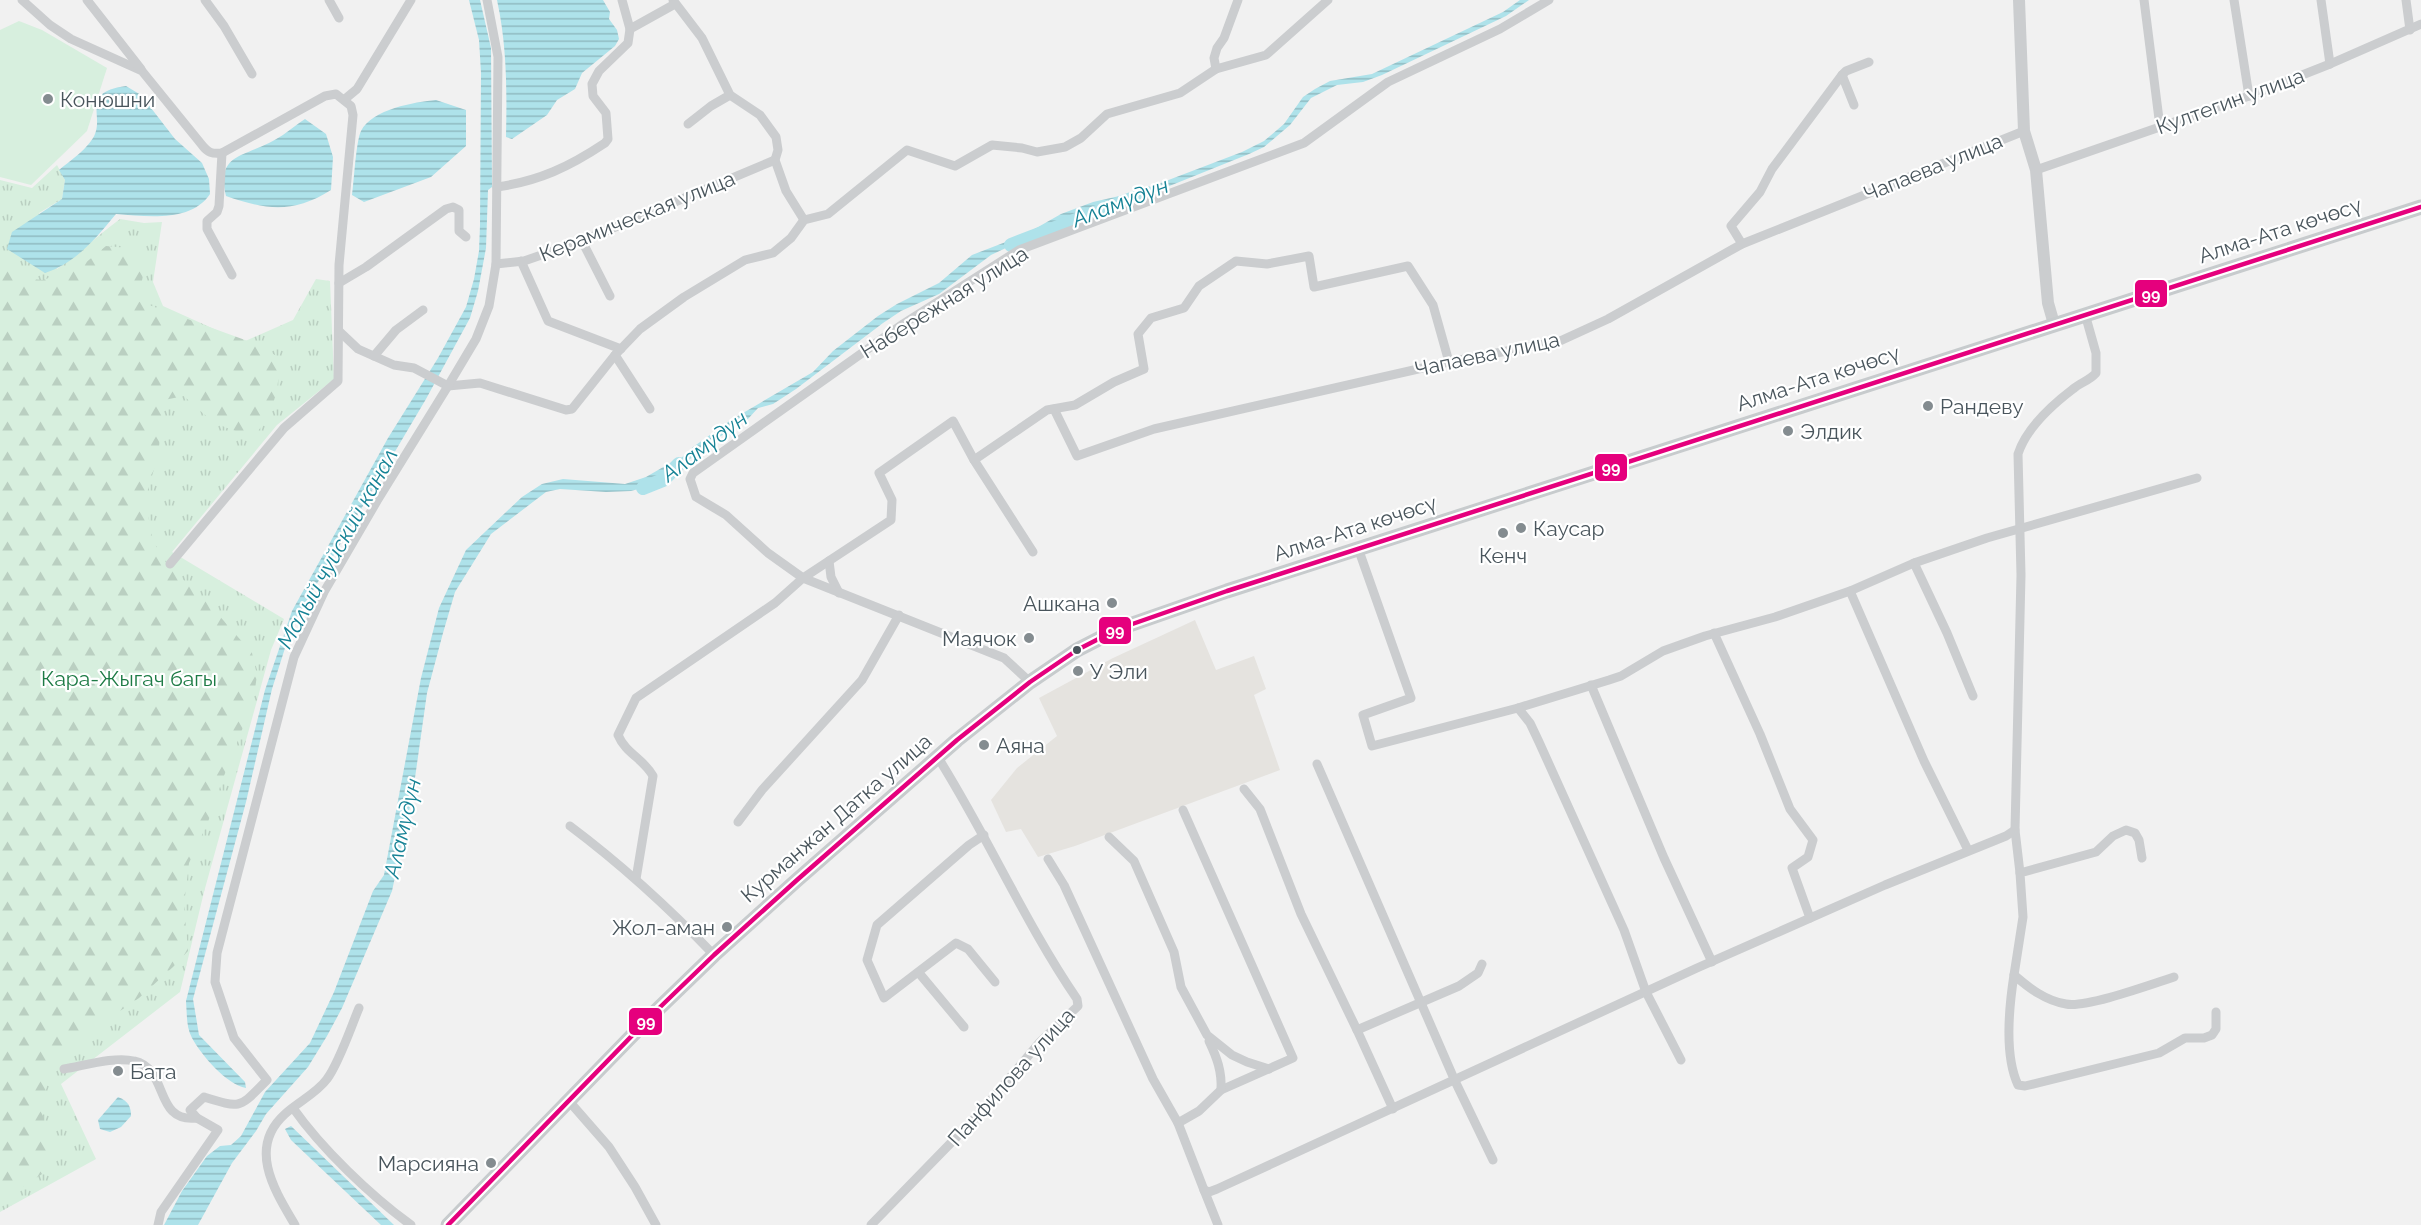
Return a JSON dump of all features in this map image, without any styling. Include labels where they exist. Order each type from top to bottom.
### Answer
[{"type":"main road","name":"Алма-Ата көчөсү","points":[[1227,591],[2421,207]]},
{"type":"main road","name":"Курманжан Датка улица","points":[[447,1225],[568,1100],[714,955],[937,756],[1030,682],[1077,650],[1118,629],[1227,591]]},
{"type":"street","points":[[22,0],[50,25],[71,39],[142,71]]},
{"type":"street","points":[[87,0],[207,152],[222,153],[325,96],[336,94],[345,99],[351,106],[353,115],[347,160],[339,283],[338,381],[284,428],[170,564]]},
{"type":"street","points":[[205,0],[224,26],[252,74]]},
{"type":"street","points":[[329,0],[339,18]]},
{"type":"street","points":[[345,99],[357,89],[411,0]]},
{"type":"street","points":[[158,1225],[161,1212],[218,1130],[197,1118],[190,1110],[204,1097],[234,1106],[244,1103],[267,1080],[234,1038],[216,982],[217,953],[294,657],[324,592],[445,384],[476,339],[489,306],[496,264],[498,57],[487,0]]},
{"type":"street","points":[[497,187],[526,183],[553,174],[609,139],[606,113],[593,96],[592,84],[599,71],[628,43],[630,29],[622,0]]},
{"type":"street","points":[[1216,69],[1214,58],[1217,48],[1224,38],[1238,0]]},
{"type":"street","name":"Набережная улица","points":[[1030,682],[1004,658],[803,578],[768,553],[726,515],[696,497],[690,479],[693,473],[903,324],[1019,250],[1304,143],[1388,82],[1500,29],[1549,0]]},
{"type":"street","points":[[2019,0],[2024,131],[2036,170],[2048,303],[2054,324]]},
{"type":"street","points":[[2144,0],[2160,127]]},
{"type":"street","points":[[2234,0],[2249,96]]},
{"type":"street","points":[[2321,0],[2330,64]]},
{"type":"street","points":[[2406,0],[2410,30]]},
{"type":"street","points":[[630,29],[674,1],[702,38],[730,94],[760,115],[776,137],[778,150],[776,160],[786,192],[804,220]]},
{"type":"street","points":[[340,332],[358,349],[394,365],[420,371],[445,384],[480,383],[566,410],[579,403],[618,352],[640,329],[684,297],[745,260],[773,253],[791,238],[804,220],[828,214],[907,150],[955,166],[992,145],[1037,152],[1065,147],[1081,138],[1107,114],[1180,93],[1216,69],[1266,56],[1324,1]]},
{"type":"street","name":"Култегин улица","points":[[2036,170],[2249,96],[2421,24]]},
{"type":"street","points":[[1742,244],[1731,226],[1760,192],[1772,169],[1842,75],[1846,71],[1869,62]]},
{"type":"street","points":[[1842,75],[1854,105]]},
{"type":"street","points":[[688,124],[730,94]]},
{"type":"street","name":"Чапаева улица","points":[[1054,409],[1077,456],[1154,429],[1449,362],[1560,341],[1608,319],[1742,244],[2024,131]]},
{"type":"street","points":[[222,153],[219,206],[217,212],[207,221],[207,229],[232,275]]},
{"type":"street","name":"Керамическая улица","points":[[496,264],[521,261],[582,241],[776,160]]},
{"type":"street","points":[[339,283],[366,267],[446,209],[453,207],[459,210],[459,231],[466,237]]},
{"type":"street","points":[[582,241],[610,296]]},
{"type":"street","points":[[974,460],[1047,410],[1075,405],[1114,382],[1144,369],[1138,334],[1151,318],[1184,308],[1199,286],[1236,261],[1267,264],[1309,256],[1314,287],[1408,266],[1432,305],[1449,362]]},
{"type":"street","points":[[521,261],[548,321],[618,352],[650,409]]},
{"type":"street","points":[[374,356],[396,330],[423,310]]},
{"type":"street","points":[[2085,314],[2096,353],[2096,373],[2089,381],[2073,388],[2023,440],[2018,454],[2021,575],[2015,830],[2023,917],[2010,1000],[2009,1030],[2014,1075],[2018,1085],[2025,1086],[2160,1053],[2185,1038],[2204,1038],[2212,1035],[2216,1029],[2216,1012]]},
{"type":"street","points":[[636,879],[653,776],[648,766],[623,747],[618,735],[636,698],[775,603],[803,578],[891,520],[892,500],[879,473],[952,421],[1033,552]]},
{"type":"street","points":[[1358,548],[1411,698],[1363,715],[1372,746],[1518,708],[1591,686],[1621,676],[1653,655],[1714,633],[1775,617],[1850,591],[1914,563],[1961,546],[2197,478]]},
{"type":"street","points":[[829,561],[831,577],[838,592]]},
{"type":"street","points":[[1914,563],[1973,696]]},
{"type":"street","points":[[1850,591],[1924,761],[1968,850]]},
{"type":"street","points":[[738,822],[762,790],[862,680],[899,615]]},
{"type":"street","points":[[1714,633],[1760,734],[1790,809],[1813,840],[1808,857],[1792,868],[1810,918]]},
{"type":"street","points":[[1591,686],[1664,858],[1712,962]]},
{"type":"street","points":[[1518,708],[1530,723],[1539,742],[1624,930],[1646,992],[1681,1060]]},
{"type":"street","name":"Панфилова улица","points":[[871,1225],[980,1113],[1040,1042],[1078,1006],[1077,999],[937,756]]},
{"type":"street","points":[[1317,764],[1455,1081],[1493,1160]]},
{"type":"street","points":[[1244,789],[1260,809],[1301,914],[1393,1109]]},
{"type":"street","points":[[1178,1123],[1199,1111],[1221,1090],[1293,1059],[1183,810]]},
{"type":"street","points":[[570,826],[614,858],[674,913],[714,955]]},
{"type":"street","points":[[1204,1190],[1209,1192],[1217,1189],[1712,962],[1968,850],[2006,836],[2015,830]]},
{"type":"street","points":[[2020,873],[2096,852],[2113,836],[2126,830],[2135,833],[2139,840],[2142,858]]},
{"type":"street","points":[[984,835],[969,844],[877,925],[867,960],[884,998],[956,943],[968,949],[995,982]]},
{"type":"street","points":[[1109,837],[1134,861],[1174,952],[1181,987],[1219,1062],[1222,1076],[1221,1090]]},
{"type":"street","points":[[1048,859],[1064,885],[1149,1069],[1178,1123],[1218,1225]]},
{"type":"street","points":[[1357,1030],[1471,979],[1478,973],[1482,964]]},
{"type":"street","points":[[919,973],[964,1028]]},
{"type":"street","points":[[2014,975],[2049,999],[2068,1005],[2111,996],[2174,977]]},
{"type":"street","points":[[296,1225],[272,1185],[266,1148],[273,1127],[288,1111],[327,1079],[359,1008]]},
{"type":"street","points":[[1207,1035],[1232,1055],[1269,1069]]},
{"type":"street","points":[[64,1069],[123,1059],[136,1061],[147,1067],[157,1079],[170,1111],[185,1119],[197,1118]]},
{"type":"street","points":[[568,1100],[609,1147],[656,1225]]},
{"type":"street","points":[[288,1111],[390,1210],[411,1225]]},
{"type":"shaded area","points":[[1195,620],[1216,670],[1254,656],[1266,689],[1254,695],[1280,770],[1075,846],[1038,857],[1021,829],[1006,832],[991,800],[1017,768],[1057,736],[1039,698],[1113,658]]},
{"type":"green space","name":"Конюшни","points":[[19,21],[42,30],[107,68],[87,131],[31,185],[0,177],[0,30]]},
{"type":"green space","name":"Кара-Жыгач багы","points":[[57,165],[65,180],[62,199],[39,213],[57,269],[120,219],[144,223],[162,222],[153,282],[163,306],[243,342],[293,320],[316,279],[330,281],[334,379],[277,425],[172,552],[284,619],[271,650],[204,892],[180,992],[61,1084],[96,1159],[0,1212],[0,180],[32,188]]},
{"type":"green space","name":"Кара-Жыгач багы","points":[[106,246],[128,248],[146,260],[138,301],[259,345],[278,357],[279,368],[275,398],[267,417],[255,435],[224,427],[200,411],[184,396],[164,400],[158,456],[145,499],[153,541],[164,560],[209,604],[252,653],[257,675],[254,696],[247,717],[208,822],[189,863],[184,905],[188,951],[139,998],[63,1050],[50,1068],[42,1112],[52,1153],[42,1174],[0,1203],[0,257],[20,278],[43,280],[84,264]]},
{"type":"water","name":"Малый чуйский канал","points":[[469,0],[480,0],[491,48],[492,187],[488,190],[486,248],[478,291],[470,318],[426,399],[292,626],[272,689],[246,802],[193,999],[199,1035],[245,1082],[246,1088],[223,1075],[196,1045],[189,1029],[186,1001],[265,690],[292,611],[388,438],[438,358],[466,307],[474,279],[479,251],[480,225],[481,73],[479,40]]},
{"type":"water","points":[[497,0],[603,0],[610,12],[609,19],[617,30],[619,39],[615,46],[582,73],[575,89],[557,100],[547,115],[512,139],[506,137],[505,51]]},
{"type":"water","points":[[1520,0],[1529,0],[1506,16],[1382,75],[1363,82],[1337,85],[1311,98],[1290,125],[1264,147],[1142,197],[1090,208],[991,255],[939,294],[901,311],[883,323],[796,389],[773,404],[758,408],[747,420],[708,444],[677,470],[653,485],[631,491],[560,489],[546,492],[491,534],[455,592],[427,693],[413,792],[392,891],[342,1008],[308,1067],[266,1114],[232,1163],[198,1225],[164,1225],[182,1191],[207,1156],[220,1146],[231,1145],[241,1136],[265,1092],[310,1043],[334,992],[373,891],[384,875],[421,678],[439,608],[466,550],[522,497],[542,484],[563,479],[625,484],[677,462],[693,447],[731,420],[813,372],[833,351],[878,316],[939,283],[972,255],[1024,235],[1061,214],[1093,202],[1137,192],[1242,152],[1264,141],[1284,124],[1303,97],[1315,89],[1330,81],[1372,74],[1503,12]]},
{"type":"water","points":[[126,86],[141,95],[175,139],[202,163],[209,179],[210,194],[192,210],[180,214],[154,216],[116,214],[93,241],[76,256],[45,273],[7,249],[12,232],[62,199],[65,180],[59,170],[91,141],[96,132],[98,100],[102,94],[111,89]]},
{"type":"water","points":[[436,100],[466,110],[466,146],[431,177],[364,202],[352,195],[358,143],[361,131],[367,123],[374,117],[395,108]]},
{"type":"water","points":[[305,119],[326,134],[333,157],[331,190],[304,203],[279,207],[267,207],[226,196],[225,173],[233,160],[274,141]]},
{"type":"water","points":[[118,1097],[128,1104],[131,1116],[121,1127],[110,1132],[100,1129],[98,1120]]},
{"type":"water","points":[[291,1126],[394,1225],[381,1225],[291,1140],[285,1129]]},
{"type":"waterway","name":"Аламүдүн","points":[[1011,245],[1147,193]]},
{"type":"waterway","name":"Аламүдүн","points":[[643,488],[663,480],[679,464]]},
{"type":"transit line","name":"99","points":[[448,1225],[655,1012],[714,955],[957,740],[1030,682],[1077,650],[1118,629],[1227,591],[2421,207]]},
{"type":"place","name":"Конюшни","points":[[48,99]]},
{"type":"place","name":"Рандеву","points":[[1928,406]]},
{"type":"place","name":"Элдик","points":[[1788,431]]},
{"type":"place","name":"Каусар","points":[[1521,528]]},
{"type":"place","name":"Кенч","points":[[1503,533]]},
{"type":"place","name":"Ашкана","points":[[1112,603]]},
{"type":"place","name":"Маячок","points":[[1029,638]]},
{"type":"place","name":"У Эли","points":[[1078,671]]},
{"type":"place","name":"Аяна","points":[[984,745]]},
{"type":"place","name":"Жол-аман","points":[[727,927]]},
{"type":"place","name":"Бата","points":[[118,1071]]},
{"type":"place","name":"Марсияна","points":[[491,1163]]}]
